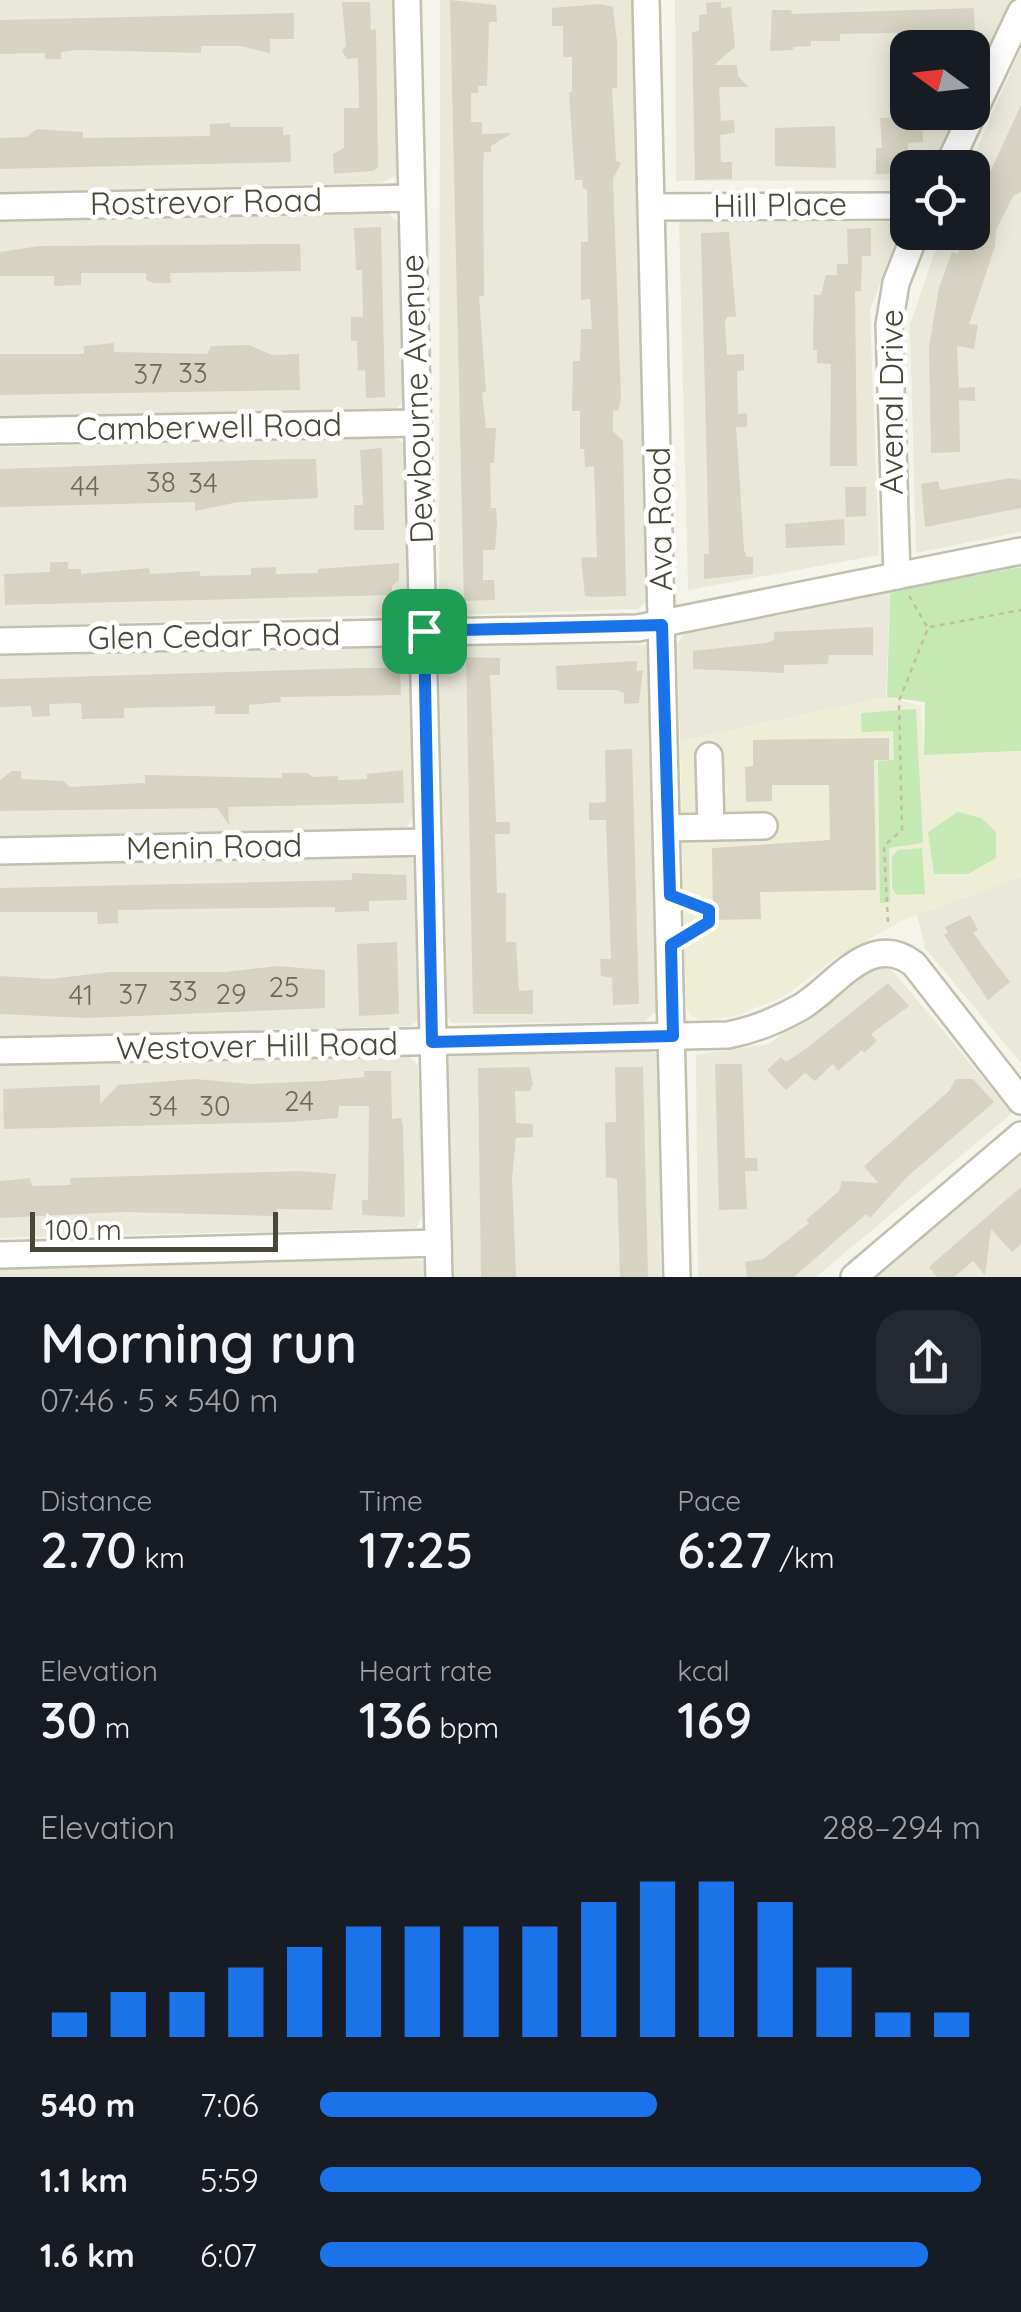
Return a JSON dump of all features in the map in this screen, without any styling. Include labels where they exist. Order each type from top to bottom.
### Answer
[{"type":"street","name":"Dewbourne Avenue","points":[[407,0],[439,1277]]},
{"type":"street","name":"Ava Road","points":[[646,0],[677,1277]]},
{"type":"street","points":[[956,150],[1021,12]]},
{"type":"street","name":"Rostrevor Road","points":[[0,207],[411,198]]},
{"type":"street","name":"Hill Place","points":[[652,207],[890,206]]},
{"type":"street","name":"Avenal Drive","points":[[897,576],[889,325],[896,283],[909,250]]},
{"type":"street","name":"Camberwell Road","points":[[0,431],[418,423]]},
{"type":"street","name":"Glen Cedar Road","points":[[0,641],[662,625],[1021,551]]},
{"type":"street","points":[[709,756],[711,827]]},
{"type":"street","points":[[668,828],[764,826]]},
{"type":"street","name":"Menin Road","points":[[0,851],[428,842]]},
{"type":"street","name":"Westover Hill Road","points":[[0,1051],[728,1035],[762,1026],[801,1006],[861,959],[894,953],[914,964],[1021,1101]]},
{"type":"street","points":[[854,1277],[1021,1135]]},
{"type":"street","points":[[0,1254],[438,1243]]},
{"type":"path","points":[[888,922],[884,846],[902,830],[900,701],[920,658],[928,628],[897,576]]},
{"type":"path","points":[[928,628],[1021,610]]},
{"type":"path","points":[[670,895],[709,910],[709,922],[671,945]]},
{"type":"shaded area","points":[[0,0],[396,0],[400,174],[381,183],[0,192]]},
{"type":"shaded area","points":[[440,0],[635,0],[650,598],[638,609],[448,615],[439,608]]},
{"type":"shaded area","points":[[675,0],[1013,0],[990,51],[990,30],[890,30],[890,130],[953,130],[944,150],[890,150],[890,180],[676,181]]},
{"type":"shaded area","points":[[1021,48],[1021,532],[916,553],[910,325],[935,250],[990,250],[990,150],[976,150],[985,130],[990,130],[990,119]]},
{"type":"shaded area","points":[[384,209],[401,225],[405,399],[394,410],[0,420],[0,220]]},
{"type":"shaded area","points":[[679,222],[890,222],[890,250],[893,250],[870,310],[879,555],[688,590]]},
{"type":"shaded area","points":[[394,438],[406,445],[411,599],[399,615],[0,626],[0,447]]},
{"type":"shaded area","points":[[890,592],[886,697],[680,741],[677,644],[687,631]]},
{"type":"shaded area","points":[[651,644],[656,1012],[643,1022],[452,1023],[447,1016],[439,656],[442,649],[450,645]]},
{"type":"shaded area","points":[[399,648],[412,657],[416,813],[405,829],[0,839],[0,656]]},
{"type":"shaded area","points":[[887,697],[921,706],[924,755],[1021,751],[1021,877],[903,920],[836,958],[783,997],[735,1016],[701,1020],[691,1016],[686,1007],[680,741]]},
{"type":"shaded area","points":[[397,855],[415,859],[418,866],[420,1019],[410,1026],[0,1037],[0,864]]},
{"type":"shaded area","points":[[1021,877],[1021,1063],[925,948],[917,915]]},
{"type":"shaded area","points":[[881,957],[1012,1113],[816,1277],[698,1277],[696,1055],[769,1044]]},
{"type":"shaded area","points":[[645,1048],[658,1055],[661,1277],[453,1277],[449,1057],[459,1052]]},
{"type":"shaded area","points":[[406,1053],[418,1066],[424,1213],[416,1228],[0,1238],[0,1063]]},
{"type":"shaded area","points":[[1021,1146],[1021,1277],[871,1277]]},
{"type":"shaded area","points":[[424,1261],[428,1277],[0,1277],[0,1265]]},
{"type":"green space","points":[[1021,567],[1021,751],[924,755],[925,702],[887,697],[890,592]]},
{"type":"green space","points":[[916,709],[923,843],[889,848],[890,902],[880,903],[878,761],[894,760],[893,731],[862,732],[861,713]]},
{"type":"green space","points":[[958,812],[981,818],[996,832],[996,858],[968,874],[934,874],[928,832]]},
{"type":"green space","points":[[922,848],[925,894],[897,895],[892,888],[892,857],[898,850]]},
{"type":"building","points":[[450,0],[496,5],[497,22],[489,22],[487,86],[478,86],[478,93],[471,93],[471,122],[482,122],[482,134],[512,133],[491,146],[491,152],[484,152],[483,169],[484,296],[479,296],[486,392],[482,392],[486,428],[496,428],[494,463],[490,463],[491,508],[496,508],[497,524],[495,550],[483,550],[483,580],[494,580],[495,600],[464,601]]},
{"type":"building","points":[[342,2],[370,2],[371,30],[376,29],[378,168],[334,174],[333,154],[344,148],[344,108],[359,108],[358,58],[347,59],[342,51],[346,46]]},
{"type":"building","points":[[721,2],[721,8],[731,7],[735,47],[714,65],[737,65],[738,76],[748,87],[719,87],[721,121],[734,120],[735,133],[720,135],[721,162],[732,162],[732,179],[695,180],[692,32],[699,31],[699,15],[707,14],[706,3]]},
{"type":"building","points":[[600,4],[613,7],[617,42],[617,88],[612,88],[616,161],[621,163],[613,179],[621,399],[618,410],[613,411],[613,431],[623,441],[626,596],[596,597],[585,596],[581,558],[597,557],[594,466],[585,467],[584,449],[580,449],[580,411],[572,411],[573,361],[580,361],[581,329],[592,329],[590,299],[581,300],[581,242],[588,242],[587,189],[583,189],[582,180],[575,180],[569,92],[572,57],[563,57],[563,26],[552,26],[552,8]]},
{"type":"building","points":[[974,8],[975,30],[840,34],[840,41],[811,41],[811,46],[770,51],[772,10],[791,10],[792,14]]},
{"type":"building","points":[[294,13],[294,39],[270,39],[270,53],[240,46],[201,46],[201,53],[78,50],[61,52],[61,59],[45,59],[45,53],[0,54],[0,20]]},
{"type":"building","points":[[1021,105],[1021,192],[1013,196],[996,230],[995,246],[969,324],[978,325],[974,349],[957,346],[959,388],[975,387],[975,401],[959,400],[960,452],[931,453],[929,347],[939,288],[952,252],[990,250],[990,172]]},
{"type":"building","points":[[880,118],[890,118],[890,130],[923,130],[923,142],[908,143],[908,150],[890,150],[890,174],[876,174],[876,148],[882,148]]},
{"type":"building","points":[[230,123],[230,127],[283,127],[283,135],[290,135],[291,162],[0,169],[0,138],[26,137],[37,129],[83,132],[83,138],[210,136],[210,124]]},
{"type":"building","points":[[835,126],[836,168],[775,166],[775,128]]},
{"type":"building","points":[[381,227],[385,397],[366,398],[365,370],[358,371],[357,341],[351,341],[351,317],[363,317],[362,270],[356,270],[354,228]]},
{"type":"building","points":[[871,228],[871,256],[862,256],[861,291],[855,291],[857,466],[830,466],[831,364],[817,363],[817,350],[813,350],[814,295],[821,295],[826,275],[837,275],[837,264],[848,264],[847,229]]},
{"type":"building","points":[[729,232],[736,317],[727,317],[725,323],[727,355],[744,354],[744,370],[737,371],[738,414],[747,413],[747,427],[736,427],[744,550],[747,557],[753,557],[753,574],[704,579],[704,554],[709,554],[701,233]]},
{"type":"building","points":[[300,244],[301,271],[170,273],[171,283],[146,280],[146,273],[81,273],[81,285],[54,286],[54,276],[0,276],[0,252],[40,246]]},
{"type":"building","points":[[114,343],[114,352],[207,354],[211,346],[249,345],[272,355],[299,354],[300,390],[0,395],[0,354],[84,354],[84,346]]},
{"type":"building","points":[[382,448],[384,530],[354,530],[354,505],[363,505],[360,450]]},
{"type":"building","points":[[316,459],[318,498],[238,502],[195,511],[195,502],[0,507],[0,469]]},
{"type":"building","points":[[1011,478],[1021,480],[1021,508],[925,527],[921,484],[938,481],[940,490]]},
{"type":"building","points":[[845,487],[866,487],[866,516],[846,517]]},
{"type":"building","points":[[844,519],[845,545],[786,548],[785,524]]},
{"type":"building","points":[[50,562],[68,562],[68,569],[81,569],[81,574],[149,568],[150,574],[200,571],[200,576],[251,575],[251,568],[276,567],[276,574],[318,573],[318,569],[399,563],[399,580],[392,586],[392,595],[5,605],[4,574],[50,572]]},
{"type":"building","points":[[873,627],[873,655],[829,655],[828,664],[784,665],[784,673],[693,669],[693,651],[766,643],[774,640],[774,632]]},
{"type":"building","points":[[466,657],[500,658],[500,675],[490,675],[496,822],[510,822],[510,834],[495,834],[497,893],[506,893],[506,942],[516,942],[519,991],[533,990],[533,1014],[473,1014]]},
{"type":"building","points":[[637,661],[637,671],[643,670],[639,703],[624,704],[624,693],[616,690],[557,690],[556,666]]},
{"type":"building","points":[[400,668],[401,695],[280,697],[281,702],[249,705],[249,714],[215,714],[215,706],[124,708],[124,718],[82,719],[81,703],[49,704],[50,716],[32,717],[31,706],[0,707],[0,679]]},
{"type":"building","points":[[889,738],[889,760],[874,760],[876,890],[760,892],[761,919],[713,920],[712,848],[830,840],[829,785],[772,785],[772,801],[746,802],[745,767],[753,766],[753,740]]},
{"type":"building","points":[[632,749],[639,1004],[613,1005],[612,978],[601,976],[600,959],[611,959],[606,820],[589,820],[589,803],[606,802],[605,750]]},
{"type":"building","points":[[403,770],[404,803],[228,807],[229,825],[217,808],[0,811],[0,780],[12,771],[21,771],[21,779],[63,781],[70,787],[145,783],[145,775],[282,778],[282,773],[307,773],[313,777],[338,776],[338,780],[367,779],[367,774]]},
{"type":"building","points":[[352,873],[406,875],[407,900],[369,901],[369,911],[335,912],[335,907],[118,910],[118,923],[98,924],[97,912],[0,912],[0,888],[352,880]]},
{"type":"building","points":[[970,915],[978,930],[973,933],[1010,982],[988,1000],[944,935],[948,933],[945,927]]},
{"type":"building","points":[[397,942],[399,1014],[359,1016],[357,944]]},
{"type":"building","points":[[277,966],[325,970],[325,1008],[87,1018],[0,1014],[0,976],[50,979],[110,972],[225,972]]},
{"type":"building","points":[[888,983],[909,1006],[871,1034],[877,1041],[864,1053],[862,1050],[838,1071],[833,1064],[815,1081],[805,1073],[786,1090],[767,1070],[781,1057],[786,1062],[807,1048]]},
{"type":"building","points":[[715,1064],[742,1064],[745,1158],[757,1158],[758,1171],[745,1171],[747,1209],[719,1210]]},
{"type":"building","points":[[529,1067],[533,1084],[530,1091],[515,1091],[516,1123],[533,1124],[533,1137],[516,1138],[512,1177],[516,1277],[481,1277],[478,1068]]},
{"type":"building","points":[[615,1067],[643,1067],[648,1277],[620,1277],[617,1179],[606,1177],[605,1123],[616,1122]]},
{"type":"building","points":[[364,1071],[391,1071],[392,1119],[401,1118],[403,1126],[405,1217],[362,1215],[362,1200],[368,1200],[369,1106],[339,1106],[338,1118],[290,1122],[4,1129],[3,1089],[100,1085],[100,1104],[118,1085],[195,1079],[250,1084],[322,1081],[364,1077]]},
{"type":"building","points":[[956,1079],[973,1079],[994,1102],[908,1176],[870,1218],[866,1214],[794,1277],[747,1277],[745,1262],[763,1259],[809,1223],[806,1220],[839,1191],[842,1181],[878,1183],[864,1166],[949,1091]]},
{"type":"building","points":[[300,1171],[336,1174],[332,1210],[277,1209],[277,1216],[122,1212],[0,1218],[0,1181],[30,1178],[32,1186],[71,1185],[70,1178]]},
{"type":"building","points":[[1021,1187],[1021,1244],[1012,1252],[991,1229],[985,1275],[973,1261],[954,1277],[937,1277],[929,1267]]},
{"type":"route","points":[[662,625],[670,895],[709,910],[709,922],[671,945],[673,1036],[432,1042],[424,631],[662,625]]}]
